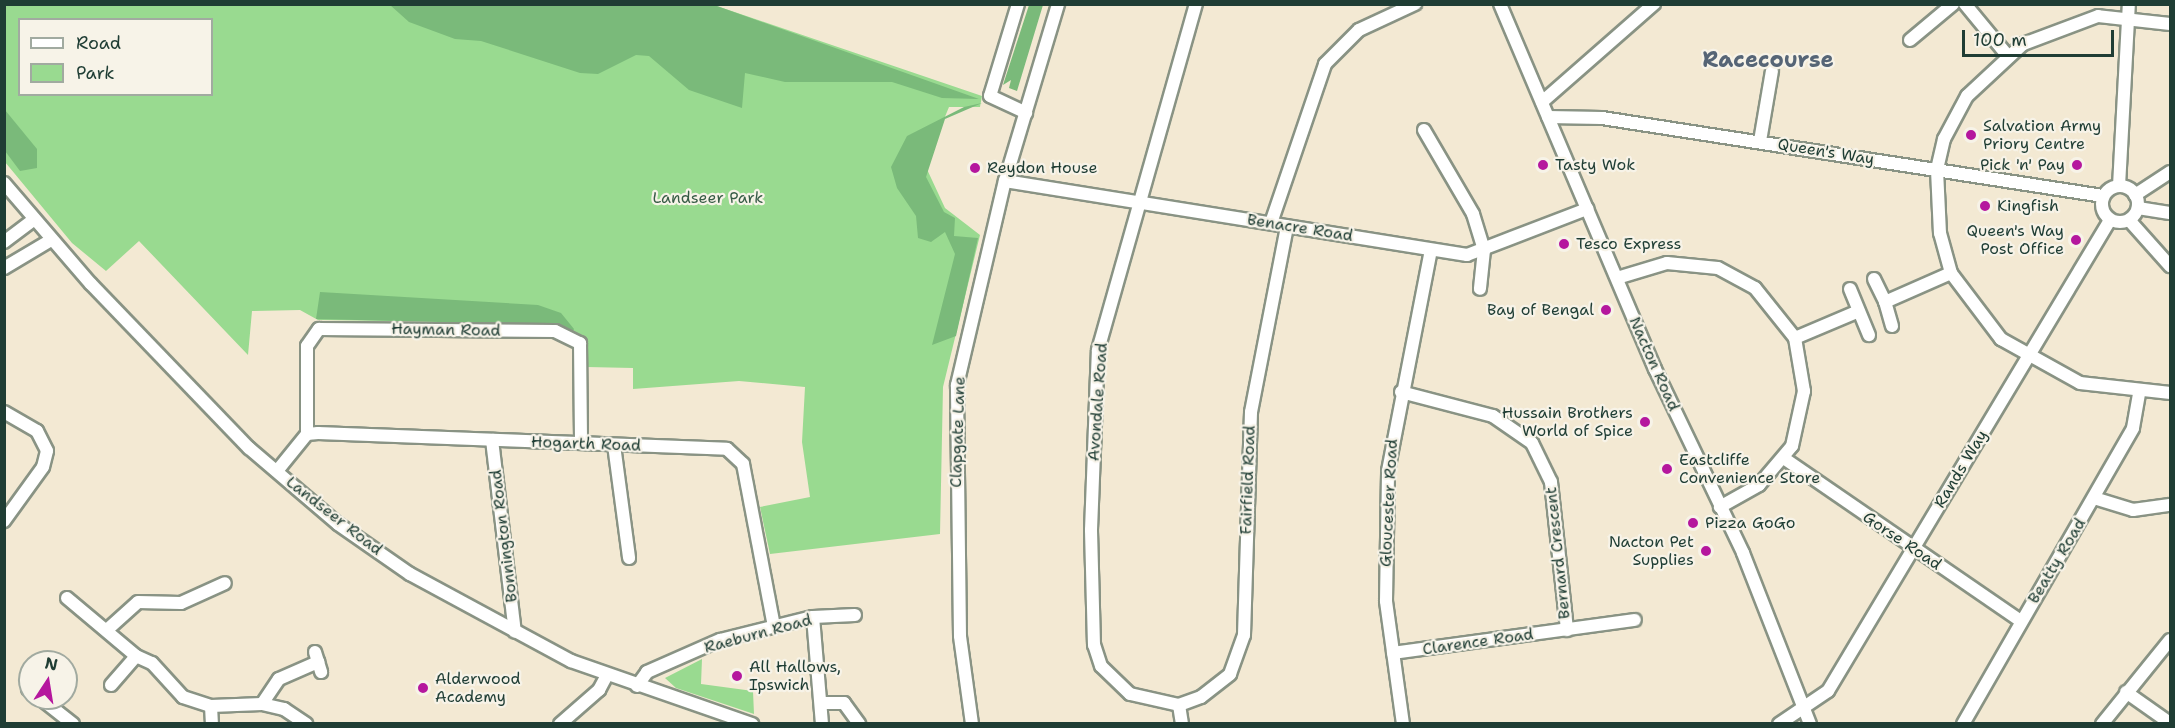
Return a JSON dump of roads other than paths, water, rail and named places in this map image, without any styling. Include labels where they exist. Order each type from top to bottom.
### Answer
[{"type":"street","points":[[1018,4],[990,96],[1026,113]]},
{"type":"street","name":"Clapgate Lane","points":[[972,723],[960,636],[957,385],[1005,181],[1058,4]]},
{"type":"street","name":"Avondale Road","points":[[1179,705],[1131,694],[1114,682],[1094,645],[1098,350],[1136,202],[1196,4]]},
{"type":"street","points":[[1271,223],[1315,82],[1337,48],[1385,10],[1415,4]]},
{"type":"street","name":"Nacton Road","points":[[1500,4],[1617,278],[1720,507],[1810,723]]},
{"type":"street","points":[[1542,102],[1559,91],[1654,4]]},
{"type":"street","points":[[1910,40],[1953,4]]},
{"type":"street","points":[[1965,4],[2007,55]]},
{"type":"street","points":[[2119,186],[2129,10]]},
{"type":"street","points":[[2170,24],[2129,10],[2073,22],[2007,55],[1959,110],[1936,170],[1940,233],[1951,273],[1982,319],[2028,358],[2080,382],[2139,393],[2170,393]]},
{"type":"street","points":[[1760,141],[1772,71]]},
{"type":"street","points":[[1559,91],[1568,113]]},
{"type":"street","name":"Queen's Way","points":[[1548,117],[1568,113],[2103,196]]},
{"type":"street","points":[[1424,130],[1473,214],[1484,250],[1480,290]]},
{"type":"street","points":[[2135,195],[2170,171]]},
{"type":"street","name":"Benacre Road","points":[[1005,181],[1467,255],[1587,209]]},
{"type":"street","name":"Landseer Road","points":[[4,183],[51,240],[277,471],[338,524],[410,574],[515,632],[606,677],[752,723]]},
{"type":"street","points":[[2119,186],[2135,195],[2138,208],[2129,220]]},
{"type":"street","points":[[2119,186],[2103,196],[2103,212],[2110,220],[2129,220],[2170,266]]},
{"type":"street","points":[[2138,208],[2170,213]]},
{"type":"street","points":[[4,242],[33,219]]},
{"type":"street","name":"Rands Way","points":[[1804,711],[1828,691],[2110,220]]},
{"type":"street","name":"Fairfield Road","points":[[1179,705],[1201,697],[1230,674],[1244,635],[1251,412],[1287,226]]},
{"type":"street","points":[[4,268],[51,240]]},
{"type":"street","name":"Gloucester Road","points":[[1403,723],[1394,653],[1386,527],[1401,392],[1431,250]]},
{"type":"street","points":[[1617,278],[1667,263],[1718,268],[1755,288],[1795,338],[1803,404],[1785,459],[1759,485],[1720,507]]},
{"type":"street","points":[[1885,302],[1951,273]]},
{"type":"street","points":[[1874,279],[1885,302],[1892,326]]},
{"type":"street","points":[[1850,289],[1869,334]]},
{"type":"street","points":[[1795,338],[1859,311]]},
{"type":"street","name":"Hayman Road","points":[[307,434],[307,346],[319,329],[555,331],[580,342],[581,443]]},
{"type":"street","name":"Bernard Crescent","points":[[1401,392],[1493,416],[1532,443],[1551,482],[1567,630]]},
{"type":"street","name":"Beatty Road","points":[[1963,723],[2133,428],[2139,393]]},
{"type":"street","points":[[4,412],[37,431],[46,451],[43,467],[4,521]]},
{"type":"street","points":[[277,471],[307,434]]},
{"type":"street","name":"Hogarth Road","points":[[307,434],[727,449],[737,456],[749,492],[774,626]]},
{"type":"street","name":"Bonnington Road","points":[[492,440],[515,632]]},
{"type":"street","points":[[614,445],[629,558]]},
{"type":"street","name":"Gorse Road","points":[[1785,459],[2021,621]]},
{"type":"street","points":[[2094,498],[2133,510],[2170,506]]},
{"type":"street","points":[[108,629],[138,602],[180,603],[217,596],[225,583]]},
{"type":"street","points":[[67,598],[84,604],[136,656],[152,663],[183,697],[212,706],[262,704],[284,709],[306,723]]},
{"type":"street","name":"Raeburn Road","points":[[637,686],[647,672],[670,661],[774,626],[813,617],[855,615]]},
{"type":"street","points":[[813,617],[822,723]]},
{"type":"street","name":"Clarence Road","points":[[1394,653],[1635,620]]},
{"type":"street","points":[[2102,723],[2170,640]]},
{"type":"street","points":[[111,685],[136,656]]},
{"type":"street","points":[[262,704],[279,680],[318,662]]},
{"type":"street","points":[[560,723],[599,690],[606,677]]},
{"type":"street","points":[[2126,692],[2170,723]]},
{"type":"street","points":[[821,703],[844,703],[858,723]]},
{"type":"street","points":[[1179,705],[1182,723]]},
{"type":"street","points":[[212,706],[212,723]]},
{"type":"street","points":[[56,710],[73,723]]},
{"type":"street","points":[[1779,723],[1804,711]]},
{"type":"place","name":"Salvation Army Priory Centre","points":[[1971,135]]},
{"type":"place","name":"Tasty Wok","points":[[1543,165]]},
{"type":"place","name":"Pick 'n' Pay","points":[[2077,165]]},
{"type":"place","name":"Reydon House","points":[[975,168]]},
{"type":"place","name":"Kingfish","points":[[1985,206]]},
{"type":"place","name":"Queen's Way Post Office","points":[[2076,240]]},
{"type":"place","name":"Tesco Express","points":[[1564,244]]},
{"type":"place","name":"Bay of Bengal","points":[[1606,310]]},
{"type":"place","name":"Hussain Brothers World of Spice","points":[[1645,422]]},
{"type":"place","name":"Eastcliffe Convenience Store","points":[[1667,469]]},
{"type":"place","name":"Pizza GoGo","points":[[1693,523]]},
{"type":"place","name":"Nacton Pet Supplies","points":[[1706,551]]},
{"type":"place","name":"All Hallows, Ipswich","points":[[737,676]]},
{"type":"place","name":"Alderwood Academy","points":[[423,688]]},
{"type":"district","name":"Racecourse","points":[[1768,60]]},
{"type":"park label","name":"Landseer Park","points":[[708,198]]}]
